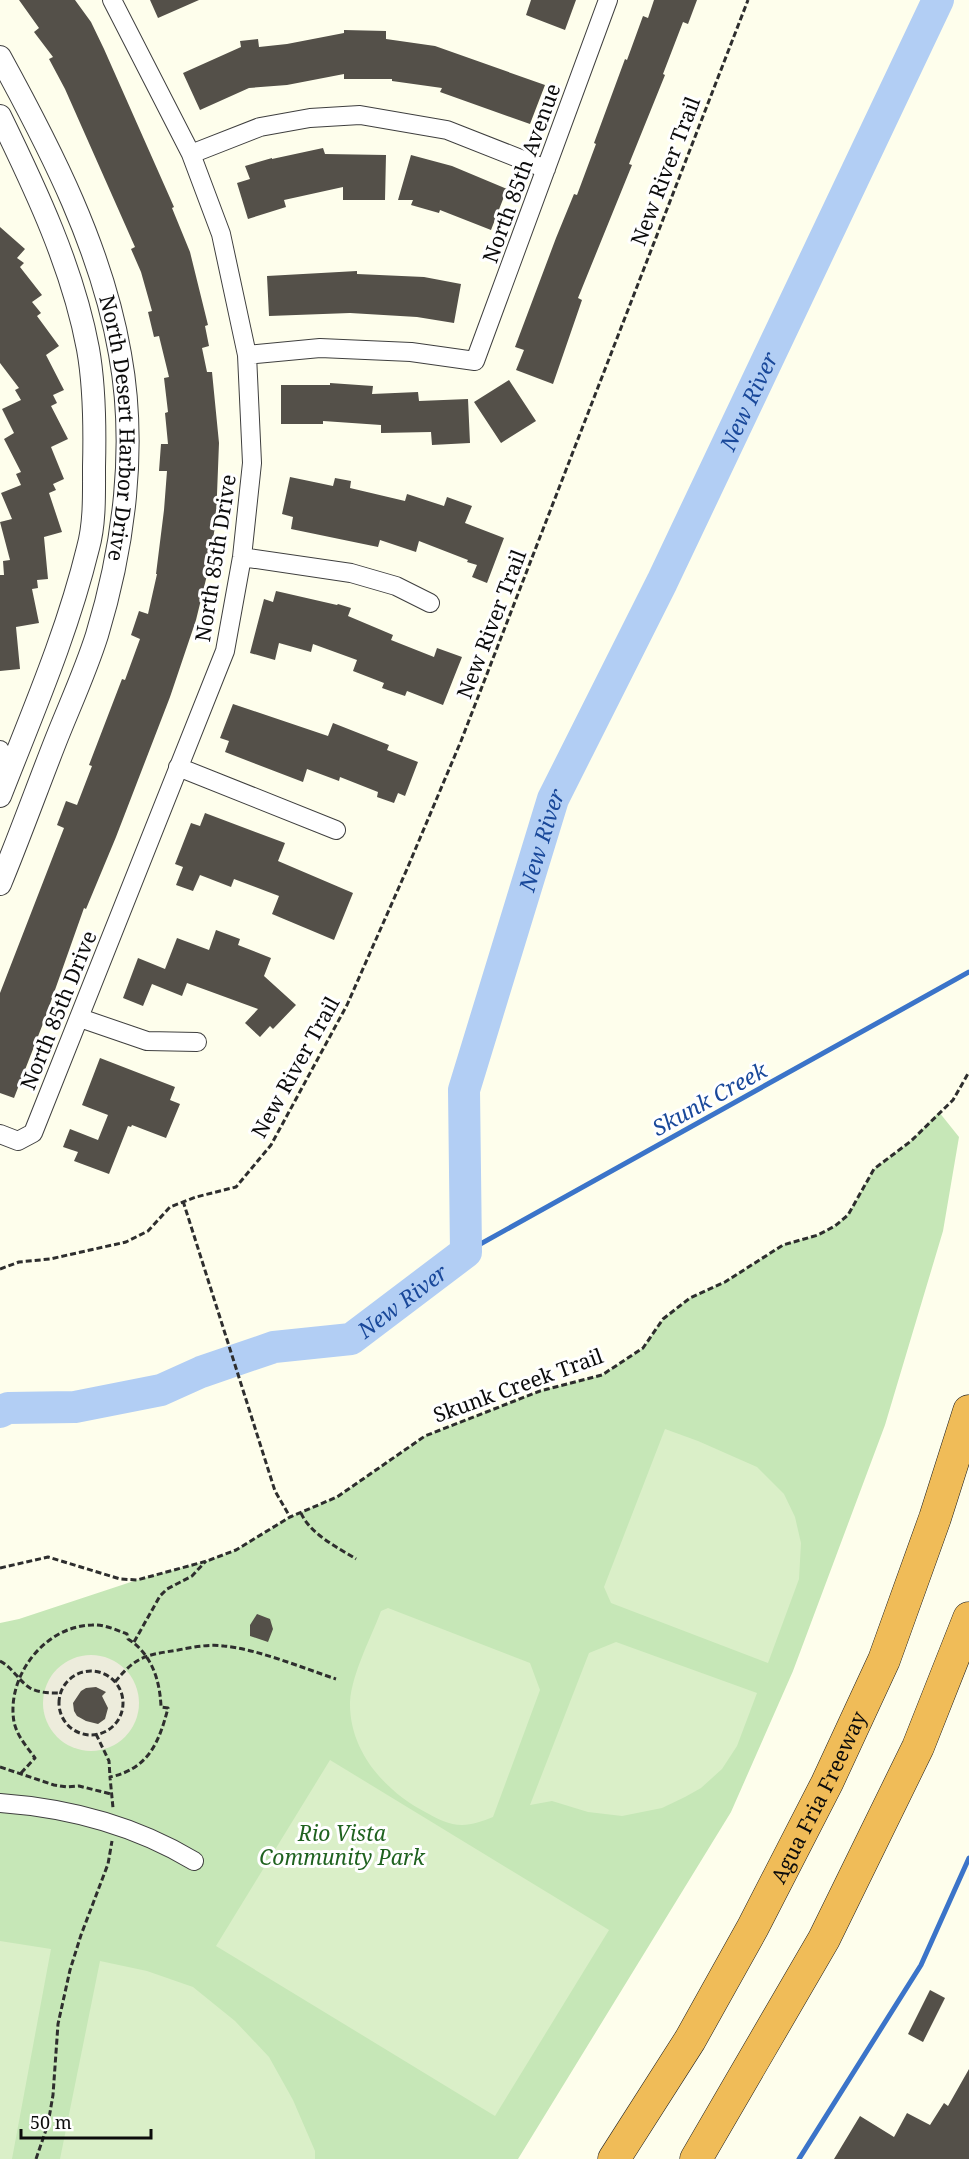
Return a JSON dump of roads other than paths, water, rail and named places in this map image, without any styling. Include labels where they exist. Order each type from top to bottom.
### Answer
[{"type":"highway","name":"Agua Fria Freeway","points":[[614,2159],[690,2040],[753,1927],[827,1783],[884,1660],[935,1518],[969,1411]]},
{"type":"highway","points":[[696,2159],[824,1939],[918,1748],[969,1618]]},
{"type":"street","name":"North 85th Drive","points":[[0,1134],[18,1141],[33,1133],[225,651],[242,557],[252,463],[247,355],[221,234],[191,154],[112,0]]},
{"type":"street","name":"North 85th Avenue","points":[[247,355],[320,348],[411,352],[475,361],[608,0]]},
{"type":"street","name":"North Desert Harbor Drive","points":[[0,57],[61,177],[103,283],[121,354],[127,434],[125,491],[118,550],[96,636],[0,884]]},
{"type":"street","points":[[191,154],[260,127],[310,118],[360,115],[447,130],[546,169]]},
{"type":"street","name":"North Desert Harbor Drive","points":[[0,116],[35,192],[72,288],[88,349],[95,434],[94,489],[89,546],[66,627],[5,773],[0,796]]},
{"type":"street","points":[[242,557],[351,573],[396,586],[430,603]]},
{"type":"street","points":[[0,750],[5,773],[40,782]]},
{"type":"street","points":[[178,767],[336,830]]},
{"type":"street","points":[[80,1018],[147,1041],[197,1041]]},
{"type":"street","points":[[0,1803],[66,1811],[114,1824],[194,1861]]},
{"type":"waterway","name":"New River","points":[[0,1412],[8,1408],[75,1407],[161,1390],[201,1372],[274,1347],[351,1339],[466,1252],[464,1090],[553,799],[662,582],[938,0]]},
{"type":"waterway","name":"Skunk Creek","points":[[466,1252],[969,972]]},
{"type":"waterway","points":[[799,2159],[921,1965],[969,1858]]},
{"type":"park label","name":"Rio Vista Community Park","points":[[342,1845]]}]
